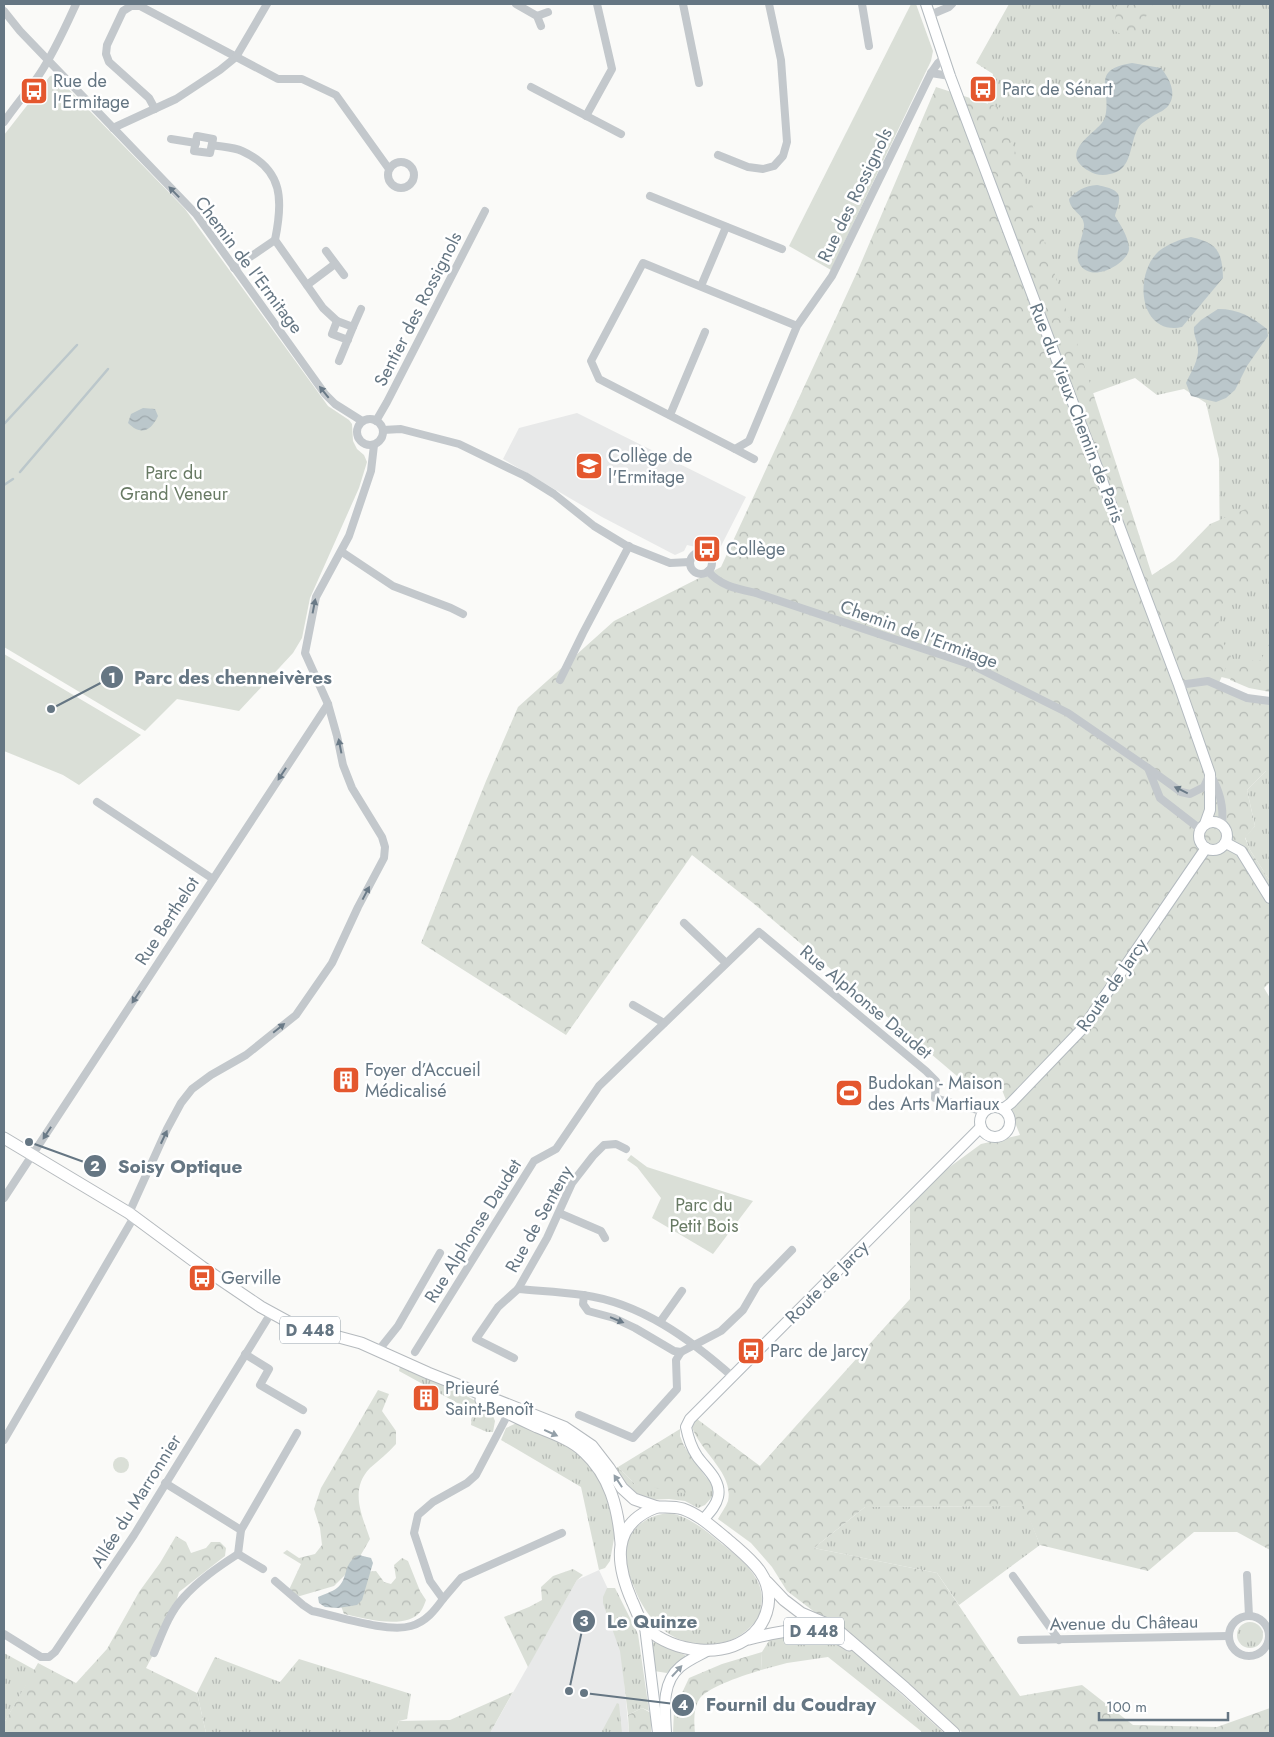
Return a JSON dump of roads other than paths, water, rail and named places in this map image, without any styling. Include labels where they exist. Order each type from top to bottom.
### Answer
[{"type":"main road","name":"D 448","points":[[4,1138],[132,1215],[202,1267],[271,1313],[294,1325],[361,1344],[564,1427],[592,1446],[622,1488],[634,1499],[657,1507]]},
{"type":"main road","name":"D 448","points":[[428,1373],[583,1450],[600,1470],[612,1494],[618,1516],[621,1543]]},
{"type":"main road","points":[[674,1506],[697,1515],[704,1520],[759,1568],[767,1582],[769,1592],[766,1614],[762,1625],[744,1640],[724,1648],[707,1651],[680,1646],[661,1638],[645,1627],[625,1585],[619,1552],[628,1527],[636,1518],[657,1507],[674,1506]]},
{"type":"main road","name":"D 448","points":[[767,1582],[800,1613],[834,1627],[954,1733]]},
{"type":"main road","name":"D 448","points":[[744,1640],[795,1629],[818,1632],[844,1642],[876,1664]]},
{"type":"street","points":[[4,122],[48,60],[76,4]]},
{"type":"street","points":[[113,128],[176,99],[220,70],[236,56],[267,4]]},
{"type":"street","points":[[516,4],[536,16],[541,26]]},
{"type":"street","points":[[586,116],[612,69],[598,4]]},
{"type":"street","points":[[683,4],[699,83]]},
{"type":"street","points":[[718,155],[748,167],[763,169],[774,166],[782,156],[788,142],[781,60],[769,4]]},
{"type":"street","points":[[862,4],[869,46]]},
{"type":"street","name":"Rue du Vieux Chemin de Paris","points":[[926,4],[950,76],[1179,686],[1210,774],[1210,810],[1203,826]]},
{"type":"street","points":[[930,15],[952,4]]},
{"type":"street","points":[[154,109],[149,98],[109,62],[106,54],[107,45],[122,11],[131,6],[140,6],[278,79],[302,78],[336,95],[390,168]]},
{"type":"street","points":[[4,11],[48,60]]},
{"type":"street","points":[[536,16],[548,12]]},
{"type":"street","name":"Rue des Rossignols","points":[[735,449],[749,441],[797,326],[832,276],[931,73],[944,58]]},
{"type":"street","name":"Chemin de l'Ermitage","points":[[48,60],[196,214],[325,394],[335,404],[362,421]]},
{"type":"street","points":[[931,73],[950,76]]},
{"type":"street","points":[[531,87],[620,134]]},
{"type":"street","points":[[170,139],[196,143],[194,150],[210,153],[212,145],[241,150],[256,159],[268,170],[276,184],[280,199],[280,214],[275,240],[234,268]]},
{"type":"street","points":[[650,196],[782,249]]},
{"type":"street","name":"Sentier des Rossignols","points":[[376,421],[485,211]]},
{"type":"street","points":[[701,286],[726,227]]},
{"type":"street","points":[[275,240],[323,308],[337,321],[353,327]]},
{"type":"street","points":[[326,251],[344,275]]},
{"type":"street","points":[[754,459],[599,379],[591,360],[643,263],[797,326]]},
{"type":"street","points":[[306,285],[335,264]]},
{"type":"street","points":[[339,362],[361,309]]},
{"type":"street","points":[[337,321],[332,334],[348,340]]},
{"type":"street","points":[[670,415],[705,332]]},
{"type":"street","points":[[374,445],[364,444],[357,436],[358,426],[362,421],[376,421],[383,430]]},
{"type":"street","points":[[383,430],[401,429],[459,444],[525,476],[554,494],[594,526],[629,546],[670,563],[690,562]]},
{"type":"street","points":[[4,1440],[132,1215],[167,1129],[181,1103],[192,1089],[211,1075],[246,1055],[296,1015],[332,963],[384,858],[385,847],[382,837],[356,796],[347,777],[328,704],[305,654],[316,597],[349,536],[371,470],[374,445],[381,438],[383,430]]},
{"type":"street","points":[[560,680],[629,546]]},
{"type":"street","points":[[342,552],[393,586],[464,614]]},
{"type":"street","points":[[696,553],[706,554],[712,563],[708,571],[703,574],[694,572],[690,562],[696,553]]},
{"type":"street","name":"Chemin de l'Ermitage","points":[[708,571],[723,584],[756,593],[972,665],[1068,713],[1181,792],[1190,794],[1204,787],[1210,774]]},
{"type":"street","points":[[1179,686],[1208,681],[1247,698],[1270,701]]},
{"type":"street","name":"Rue Berthelot","points":[[4,1198],[328,704]]},
{"type":"street","points":[[1148,768],[1160,798],[1203,826]]},
{"type":"street","points":[[1210,774],[1217,785],[1221,801],[1222,824],[1227,832],[1226,842],[1218,850],[1206,848],[1199,840],[1203,826],[1213,821],[1222,824]]},
{"type":"street","points":[[97,802],[213,879]]},
{"type":"street","points":[[1226,842],[1242,851],[1270,898]]},
{"type":"street","name":"Route de Jarcy","points":[[1003,1109],[1083,1028],[1206,848]]},
{"type":"street","points":[[684,923],[726,962]]},
{"type":"street","name":"Rue Alphonse Daudet","points":[[415,1352],[534,1161],[556,1149],[600,1086],[759,932],[926,1071],[936,1081],[935,1098],[984,1112]]},
{"type":"street","points":[[633,1005],[664,1023]]},
{"type":"street","points":[[993,1107],[1003,1109],[1008,1114],[1010,1126],[1004,1134],[992,1136],[987,1134],[981,1127],[981,1117],[984,1112],[993,1107]]},
{"type":"street","name":"Route de Jarcy","points":[[704,1520],[719,1495],[718,1487],[710,1471],[691,1445],[686,1426],[695,1414],[981,1127]]},
{"type":"street","name":"Rue de Senteny","points":[[514,1358],[476,1339],[498,1307],[518,1289],[548,1238],[572,1183],[593,1156],[604,1145],[616,1144],[626,1149]]},
{"type":"street","points":[[559,1213],[601,1231],[605,1238]]},
{"type":"street","points":[[584,1295],[583,1304],[588,1311],[614,1318],[635,1328],[674,1352],[681,1352],[721,1331],[743,1310],[757,1286],[792,1250]]},
{"type":"street","points":[[378,1351],[398,1326],[440,1252]]},
{"type":"street","points":[[518,1289],[584,1295],[619,1304],[660,1322],[696,1344],[733,1377]]},
{"type":"street","points":[[660,1322],[682,1291]]},
{"type":"street","name":"Allée du Marronnier","points":[[4,1634],[41,1657],[49,1657],[55,1652],[134,1535],[271,1313]]},
{"type":"street","points":[[579,1416],[633,1438],[677,1390],[676,1360],[681,1352]]},
{"type":"street","points":[[245,1354],[269,1369],[260,1385],[303,1410]]},
{"type":"street","points":[[444,1599],[430,1581],[414,1533],[418,1515],[433,1502],[476,1475],[508,1414]]},
{"type":"street","points":[[238,1554],[240,1530],[297,1433]]},
{"type":"street","points":[[165,1483],[240,1530]]},
{"type":"street","points":[[275,1581],[312,1611],[388,1628],[412,1626],[431,1615],[461,1578],[562,1533]]},
{"type":"street","points":[[238,1554],[263,1569]]},
{"type":"street","points":[[154,1653],[166,1625],[182,1599],[208,1574],[238,1554]]},
{"type":"street","points":[[1247,1575],[1249,1616]]},
{"type":"street","points":[[1013,1576],[1059,1640]]},
{"type":"street","points":[[1249,1616],[1260,1620],[1268,1629],[1270,1635],[1264,1650],[1257,1655],[1249,1657],[1241,1656],[1234,1651],[1229,1644],[1228,1636],[1234,1622],[1241,1617],[1249,1616]]},
{"type":"street","points":[[645,1627],[658,1733]]},
{"type":"street","name":"Avenue du Château","points":[[1022,1640],[1228,1636]]},
{"type":"street","points":[[666,1733],[666,1690],[672,1676],[684,1664],[707,1651]]},
{"type":"water","points":[[1132,63],[1161,68],[1171,86],[1171,101],[1165,109],[1139,126],[1127,162],[1123,167],[1117,172],[1099,175],[1089,171],[1080,164],[1076,156],[1078,149],[1082,142],[1105,118],[1107,108],[1106,76],[1110,71],[1119,66]]},
{"type":"water","points":[[1097,185],[1112,189],[1118,193],[1119,202],[1115,216],[1126,235],[1129,248],[1128,254],[1117,265],[1100,272],[1092,272],[1085,270],[1079,263],[1078,249],[1084,225],[1082,218],[1072,207],[1069,199],[1082,189]]},
{"type":"water","points":[[1191,237],[1207,242],[1217,250],[1220,255],[1223,278],[1182,327],[1168,327],[1157,322],[1149,313],[1145,301],[1144,288],[1146,274],[1151,261],[1159,251],[1174,242]]},
{"type":"water","points":[[1218,309],[1232,310],[1250,317],[1267,329],[1268,336],[1247,366],[1235,390],[1226,398],[1216,402],[1191,396],[1186,383],[1198,352],[1194,327]]},
{"type":"water","points":[[143,408],[155,409],[158,416],[149,428],[137,430],[128,423],[131,414]]},
{"type":"water","points":[[359,1555],[371,1558],[373,1563],[362,1600],[357,1605],[338,1608],[325,1607],[319,1603],[318,1597],[333,1591],[341,1584],[350,1562]]},
{"type":"waterway","points":[[4,424],[77,345]]},
{"type":"waterway","points":[[20,472],[108,369]]},
{"type":"waterway","points":[[4,485],[13,479]]},
{"type":"place","name":"Parc de Sénart","points":[[983,89]]},
{"type":"place","name":"Rue de l'Ermitage","points":[[34,91]]},
{"type":"place","name":"Collège de l'Ermitage","points":[[589,466]]},
{"type":"place","name":"Collège","points":[[707,549]]},
{"type":"place","name":"Parc des chenneivères","points":[[51,709]]},
{"type":"place","name":"Foyer d’Accueil Médicalisé","points":[[346,1080]]},
{"type":"place","name":"Budokan - Maison des Arts Martiaux","points":[[849,1093]]},
{"type":"place","name":"Soisy Optique","points":[[29,1142]]},
{"type":"place","name":"Gerville","points":[[202,1278]]},
{"type":"place","name":"Parc de Jarcy","points":[[751,1351]]},
{"type":"place","name":"Prieuré Saint-Benoît","points":[[426,1398]]},
{"type":"place","name":"Le Quinze","points":[[569,1691]]},
{"type":"place","name":"Fournil du Coudray","points":[[584,1693]]},
{"type":"park label","name":"Parc du Grand Veneur","points":[[174,483]]},
{"type":"park label","name":"Parc du Petit Bois","points":[[704,1215]]}]
